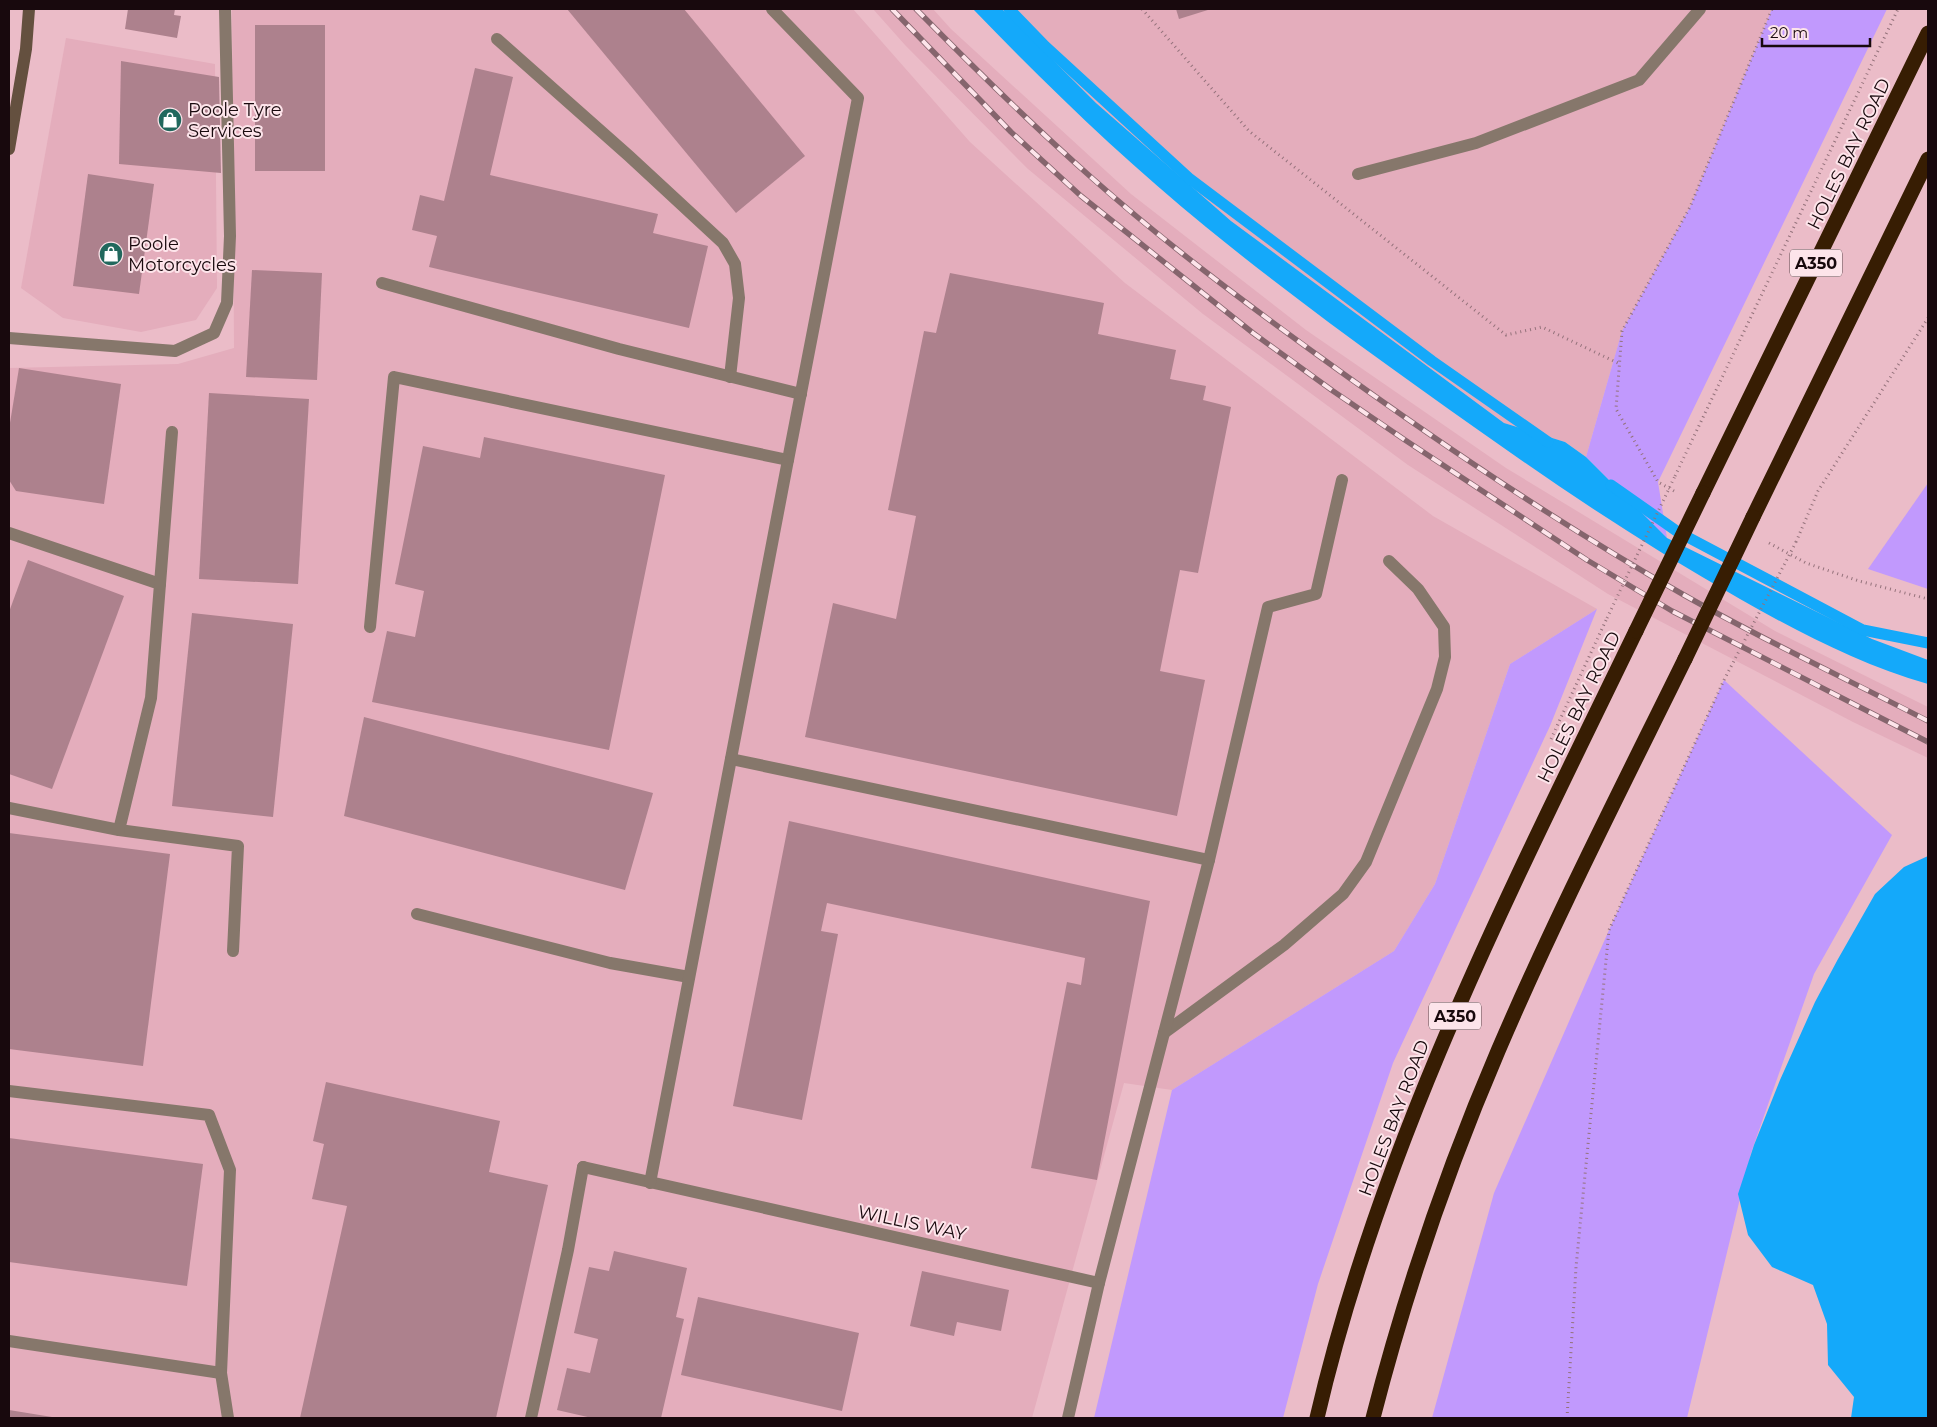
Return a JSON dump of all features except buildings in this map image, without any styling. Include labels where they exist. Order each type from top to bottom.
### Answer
[{"type":"highway","name":"HOLES BAY ROAD","points":[[1317,1418],[1331,1358],[1357,1272],[1394,1167],[1444,1039],[1522,867],[1928,33]]},
{"type":"highway","name":"A350","points":[[1373,1418],[1393,1341],[1423,1249],[1460,1145],[1495,1060],[1567,897],[1928,159]]},
{"type":"street","points":[[9,149],[26,49],[29,9]]},
{"type":"street","points":[[9,338],[175,351],[214,333],[227,303],[230,236],[225,9]]},
{"type":"street","points":[[650,1183],[858,98],[772,9]]},
{"type":"street","points":[[1358,174],[1476,143],[1639,80],[1700,9]]},
{"type":"street","points":[[496,39],[629,156],[723,243],[735,264],[739,298],[730,377]]},
{"type":"street","points":[[382,283],[619,349],[800,394]]},
{"type":"street","points":[[370,627],[394,377],[788,460]]},
{"type":"street","points":[[119,830],[151,698],[172,432]]},
{"type":"street","points":[[1068,1418],[1099,1283],[1209,860],[1268,607],[1316,594],[1342,480]]},
{"type":"street","points":[[9,533],[160,584]]},
{"type":"street","points":[[1164,1033],[1284,945],[1343,894],[1366,862],[1437,688],[1445,657],[1444,627],[1418,589],[1389,561]]},
{"type":"street","points":[[731,759],[1209,860]]},
{"type":"street","points":[[9,808],[119,830],[238,846],[232,951]]},
{"type":"street","points":[[417,914],[610,963],[689,977]]},
{"type":"street","points":[[9,1091],[210,1116],[230,1170],[221,1373],[228,1418]]},
{"type":"street","name":"WILLIS WAY","points":[[531,1418],[570,1241],[583,1167],[1099,1283]]},
{"type":"street","points":[[9,1340],[221,1373]]},
{"type":"path","points":[[1142,9],[1249,131],[1506,335],[1542,327],[1620,364]]},
{"type":"path","points":[[1676,492],[1658,482],[1616,409],[1622,331],[1690,208],[1772,9]]},
{"type":"path","points":[[1607,618],[1898,9]]},
{"type":"path","points":[[1567,1418],[1576,1267],[1609,930],[1724,680],[1796,542],[1818,491],[1928,318]]},
{"type":"path","points":[[1762,539],[1806,563],[1859,581],[1928,599]]},
{"type":"shaded area","points":[[232,9],[853,9],[970,142],[1125,283],[1433,516],[1597,609],[1510,664],[1435,884],[1394,951],[1172,1090],[1124,1083],[1032,1418],[9,1418],[9,368],[178,364],[234,348]]},
{"type":"shaded area","points":[[873,9],[933,9],[951,29],[1131,194],[1306,330],[1506,468],[1775,631],[1928,707],[1928,758],[1853,722],[1608,594],[1408,465],[1203,314],[1028,169],[905,45]]},
{"type":"shaded area","points":[[1002,9],[1772,9],[1690,207],[1622,331],[1586,457],[1565,442],[1504,423],[1231,221],[1096,103]]},
{"type":"shaded area","points":[[1772,9],[1887,9],[1658,482],[1667,538],[1586,457],[1622,331],[1690,207]]},
{"type":"shaded area","points":[[66,38],[215,64],[217,288],[196,320],[141,332],[63,318],[21,288]]},
{"type":"shaded area","points":[[1928,483],[1928,589],[1868,569]]},
{"type":"shaded area","points":[[1597,609],[1550,726],[1393,1063],[1318,1284],[1283,1418],[1094,1418],[1172,1090],[1394,951],[1435,884],[1510,664]]},
{"type":"shaded area","points":[[1724,680],[1892,835],[1814,974],[1751,1153],[1687,1418],[1432,1418],[1494,1193],[1609,930]]},
{"type":"water","points":[[973,9],[1002,9],[1096,103],[1231,221],[1504,423],[1565,442],[1586,457],[1667,538],[1872,639],[1928,660],[1928,684],[1855,658],[1785,624],[1740,599],[1624,529],[1472,426],[1318,314],[1175,202],[1086,122]]},
{"type":"water","points":[[1928,856],[1928,1418],[1851,1418],[1854,1397],[1828,1365],[1827,1324],[1813,1285],[1772,1267],[1748,1235],[1738,1194],[1754,1145],[1780,1080],[1815,1002],[1838,959],[1875,894],[1904,867]]},
{"type":"waterway","points":[[1009,9],[1045,46],[1190,179],[1432,361],[1548,442]]},
{"type":"waterway","points":[[1611,485],[1678,532],[1863,630],[1928,643]]},
{"type":"railway","points":[[892,9],[1011,132],[1081,196],[1253,333],[1333,391],[1587,560],[1672,611],[1928,742]]},
{"type":"railway","points":[[916,9],[1069,158],[1176,249],[1293,338],[1455,452],[1591,540],[1684,595],[1744,628],[1928,721]]},
{"type":"place","name":"Poole Tyre Services","points":[[170,120]]},
{"type":"place","name":"Poole Motorcycles","points":[[111,254]]}]
